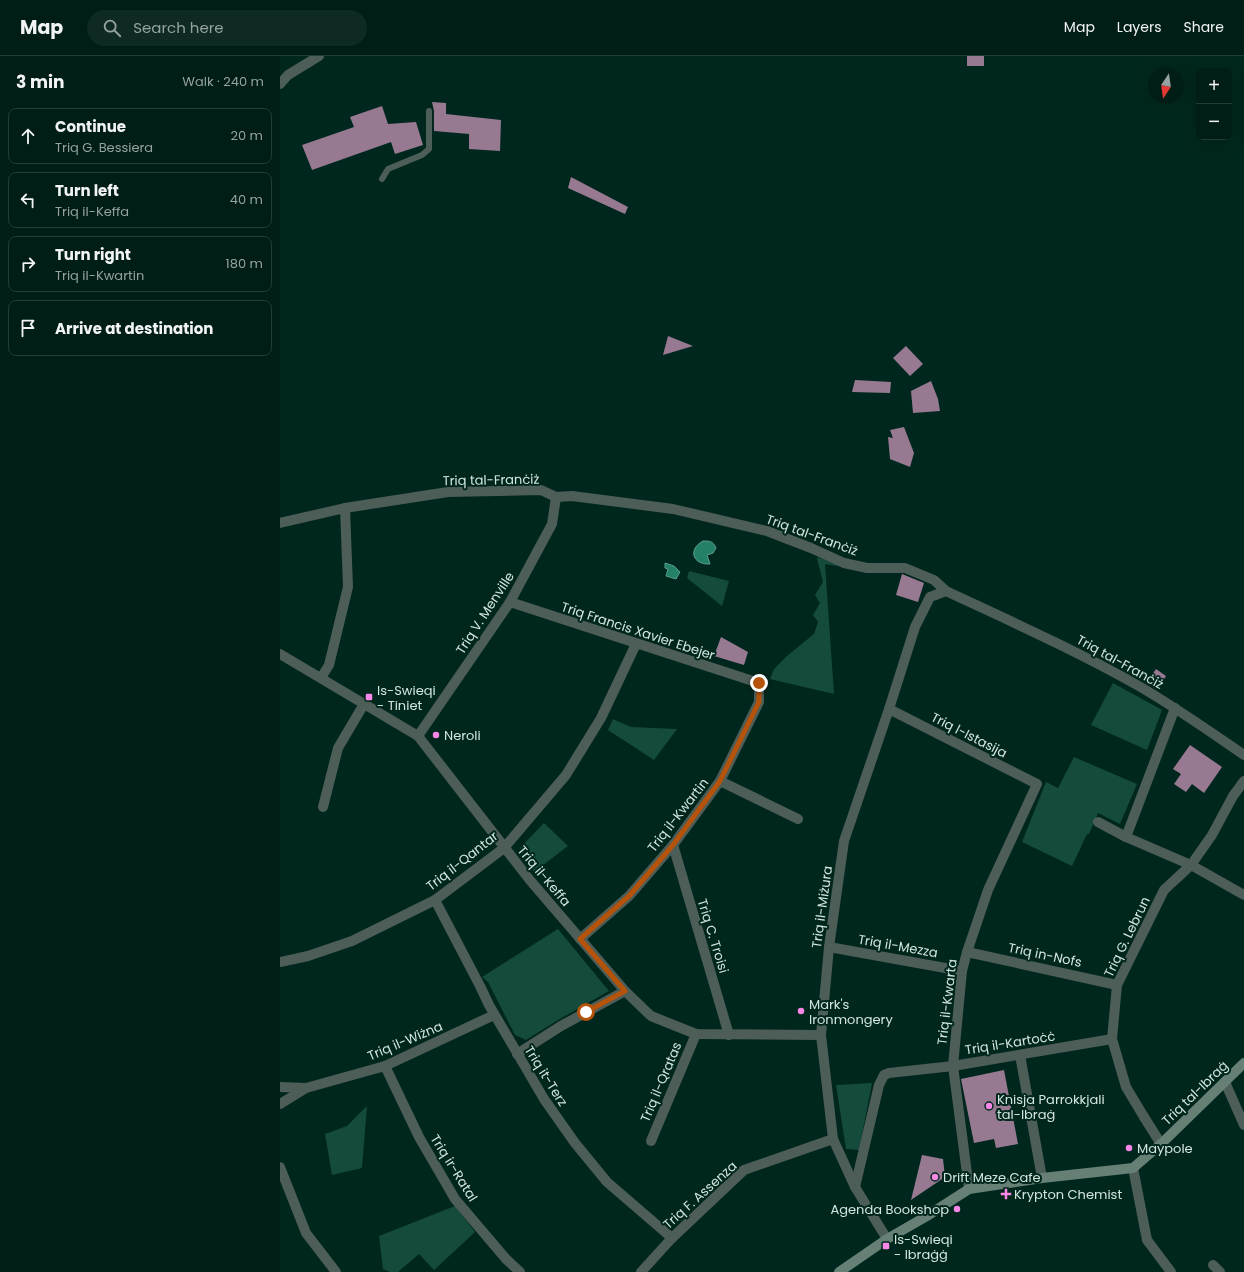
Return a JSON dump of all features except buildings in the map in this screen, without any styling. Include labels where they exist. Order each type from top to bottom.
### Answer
[{"type":"main road","name":"Triq tal-Ibraġ","points":[[1133,1168],[1161,1144],[1244,1063]]},
{"type":"main road","points":[[839,1272],[887,1239],[969,1189],[1042,1178],[1133,1168]]},
{"type":"street","points":[[280,84],[288,75],[319,56]]},
{"type":"street","name":"Triq tal-Franċiż","points":[[280,523],[345,508],[448,492],[541,490],[556,497],[572,496],[672,509],[767,531],[811,548],[844,564],[867,568],[905,568],[934,580],[946,591],[1064,646],[1137,685],[1175,708],[1244,755]]},
{"type":"street","name":"Triq V. Menville","points":[[418,736],[510,602],[552,524],[556,497]]},
{"type":"street","points":[[321,678],[329,665],[348,587],[345,508]]},
{"type":"street","name":"Triq il-Miżura","points":[[887,1239],[855,1187],[833,1139],[821,1035],[829,947],[844,841],[915,627],[930,597],[946,591]]},
{"type":"street","name":"Triq Francis Xavier Ebejer","points":[[510,602],[759,683]]},
{"type":"street","name":"Triq il-Qantar","points":[[280,962],[308,956],[352,941],[435,900],[504,848],[566,775],[601,718],[636,644]]},
{"type":"street","name":"Triq il-Keffa","points":[[280,654],[418,736],[504,848],[625,991],[651,1016],[696,1034],[821,1035]]},
{"type":"street","name":"Triq il-Kwartin","points":[[580,939],[629,896],[673,845],[720,781],[759,702],[759,683]]},
{"type":"street","points":[[323,807],[338,748],[364,704]]},
{"type":"street","points":[[1126,837],[1175,708]]},
{"type":"street","name":"Triq l-Istasija","points":[[889,709],[1037,784]]},
{"type":"street","points":[[720,781],[798,819]]},
{"type":"street","name":"Triq G. Lebrun","points":[[1161,1144],[1126,1087],[1112,1039],[1117,984],[1164,890],[1191,865],[1212,835],[1233,796],[1244,781]]},
{"type":"street","name":"Triq il-Kwarta","points":[[969,1189],[953,1066],[962,971],[988,890],[1037,784]]},
{"type":"street","points":[[1098,822],[1126,837],[1191,865],[1244,895]]},
{"type":"street","name":"Triq C. Troisi","points":[[673,845],[729,1035]]},
{"type":"street","name":"Triq it-Terz","points":[[435,900],[494,1015],[548,1106],[575,1143],[607,1182],[672,1238]]},
{"type":"street","name":"Triq il-Mezza","points":[[829,947],[962,971]]},
{"type":"street","name":"Triq in-Nofs","points":[[967,952],[1117,984]]},
{"type":"street","points":[[516,1054],[561,1026],[625,991]]},
{"type":"street","name":"Triq il-Wiżna","points":[[280,1104],[306,1088],[385,1066],[494,1015]]},
{"type":"street","name":"Triq il-Qratas","points":[[651,1142],[696,1034]]},
{"type":"street","name":"Triq il-Kartoċċ","points":[[855,1187],[879,1085],[884,1075],[889,1073],[953,1066],[1112,1039]]},
{"type":"street","points":[[1020,1055],[1042,1178]]},
{"type":"street","name":"Triq ir-Ratal","points":[[385,1066],[419,1137],[455,1199],[506,1259],[520,1272]]},
{"type":"street","points":[[1225,1082],[1244,1125]]},
{"type":"street","points":[[280,1088],[306,1088]]},
{"type":"street","name":"Triq F. Assenza","points":[[641,1272],[672,1238],[744,1170],[833,1139]]},
{"type":"street","points":[[280,1167],[306,1233],[336,1272]]},
{"type":"street","points":[[1133,1168],[1147,1240],[1167,1270]]},
{"type":"lane","points":[[382,179],[388,169],[422,155],[429,149],[429,111]]},
{"type":"shaded area","points":[[703,541],[711,542],[716,548],[713,553],[707,555],[710,564],[699,562],[694,556],[695,548]]},
{"type":"shaded area","points":[[818,557],[844,567],[825,564],[834,694],[770,679],[774,669],[787,656],[814,634],[818,622],[813,615],[820,603],[815,595],[823,582],[817,559]]},
{"type":"shaded area","points":[[665,563],[674,566],[680,572],[676,579],[666,576],[668,569],[665,568]]},
{"type":"shaded area","points":[[689,571],[729,581],[722,606],[687,578]]},
{"type":"shaded area","points":[[1113,683],[1162,710],[1147,750],[1091,725]]},
{"type":"shaded area","points":[[613,719],[631,727],[677,729],[654,760],[608,730]]},
{"type":"shaded area","points":[[1074,757],[1137,784],[1120,824],[1098,813],[1072,866],[1022,842],[1046,782],[1058,788]]},
{"type":"shaded area","points":[[544,823],[568,846],[534,872],[520,855],[520,848]]},
{"type":"shaded area","points":[[558,929],[609,991],[526,1040],[515,1035],[488,982],[482,977]]},
{"type":"shaded area","points":[[872,1083],[859,1150],[846,1149],[836,1085]]},
{"type":"shaded area","points":[[367,1106],[362,1168],[332,1175],[325,1134],[347,1126]]},
{"type":"shaded area","points":[[455,1206],[475,1232],[434,1270],[419,1254],[398,1272],[390,1272],[383,1269],[379,1236]]},
{"type":"place","name":"Is-Swieqi - Tiniet","points":[[369,697]]},
{"type":"place","name":"Neroli","points":[[436,735]]},
{"type":"place","name":"Mark's Ironmongery","points":[[801,1011]]},
{"type":"place","name":"Knisja Parrokkjali tal-Ibraġ","points":[[989,1106]]},
{"type":"place","name":"Maypole","points":[[1129,1148]]},
{"type":"place","name":"Drift Meze Cafe","points":[[935,1177]]},
{"type":"place","name":"Krypton Chemist","points":[[1006,1194]]},
{"type":"place","name":"Agenda Bookshop","points":[[957,1209]]},
{"type":"place","name":"Is-Swieqi - Ibraġġ","points":[[886,1246]]},
{"type":"route","points":[[586,1012],[625,991],[580,939],[629,896],[673,845],[720,781],[759,702],[759,683]]}]
